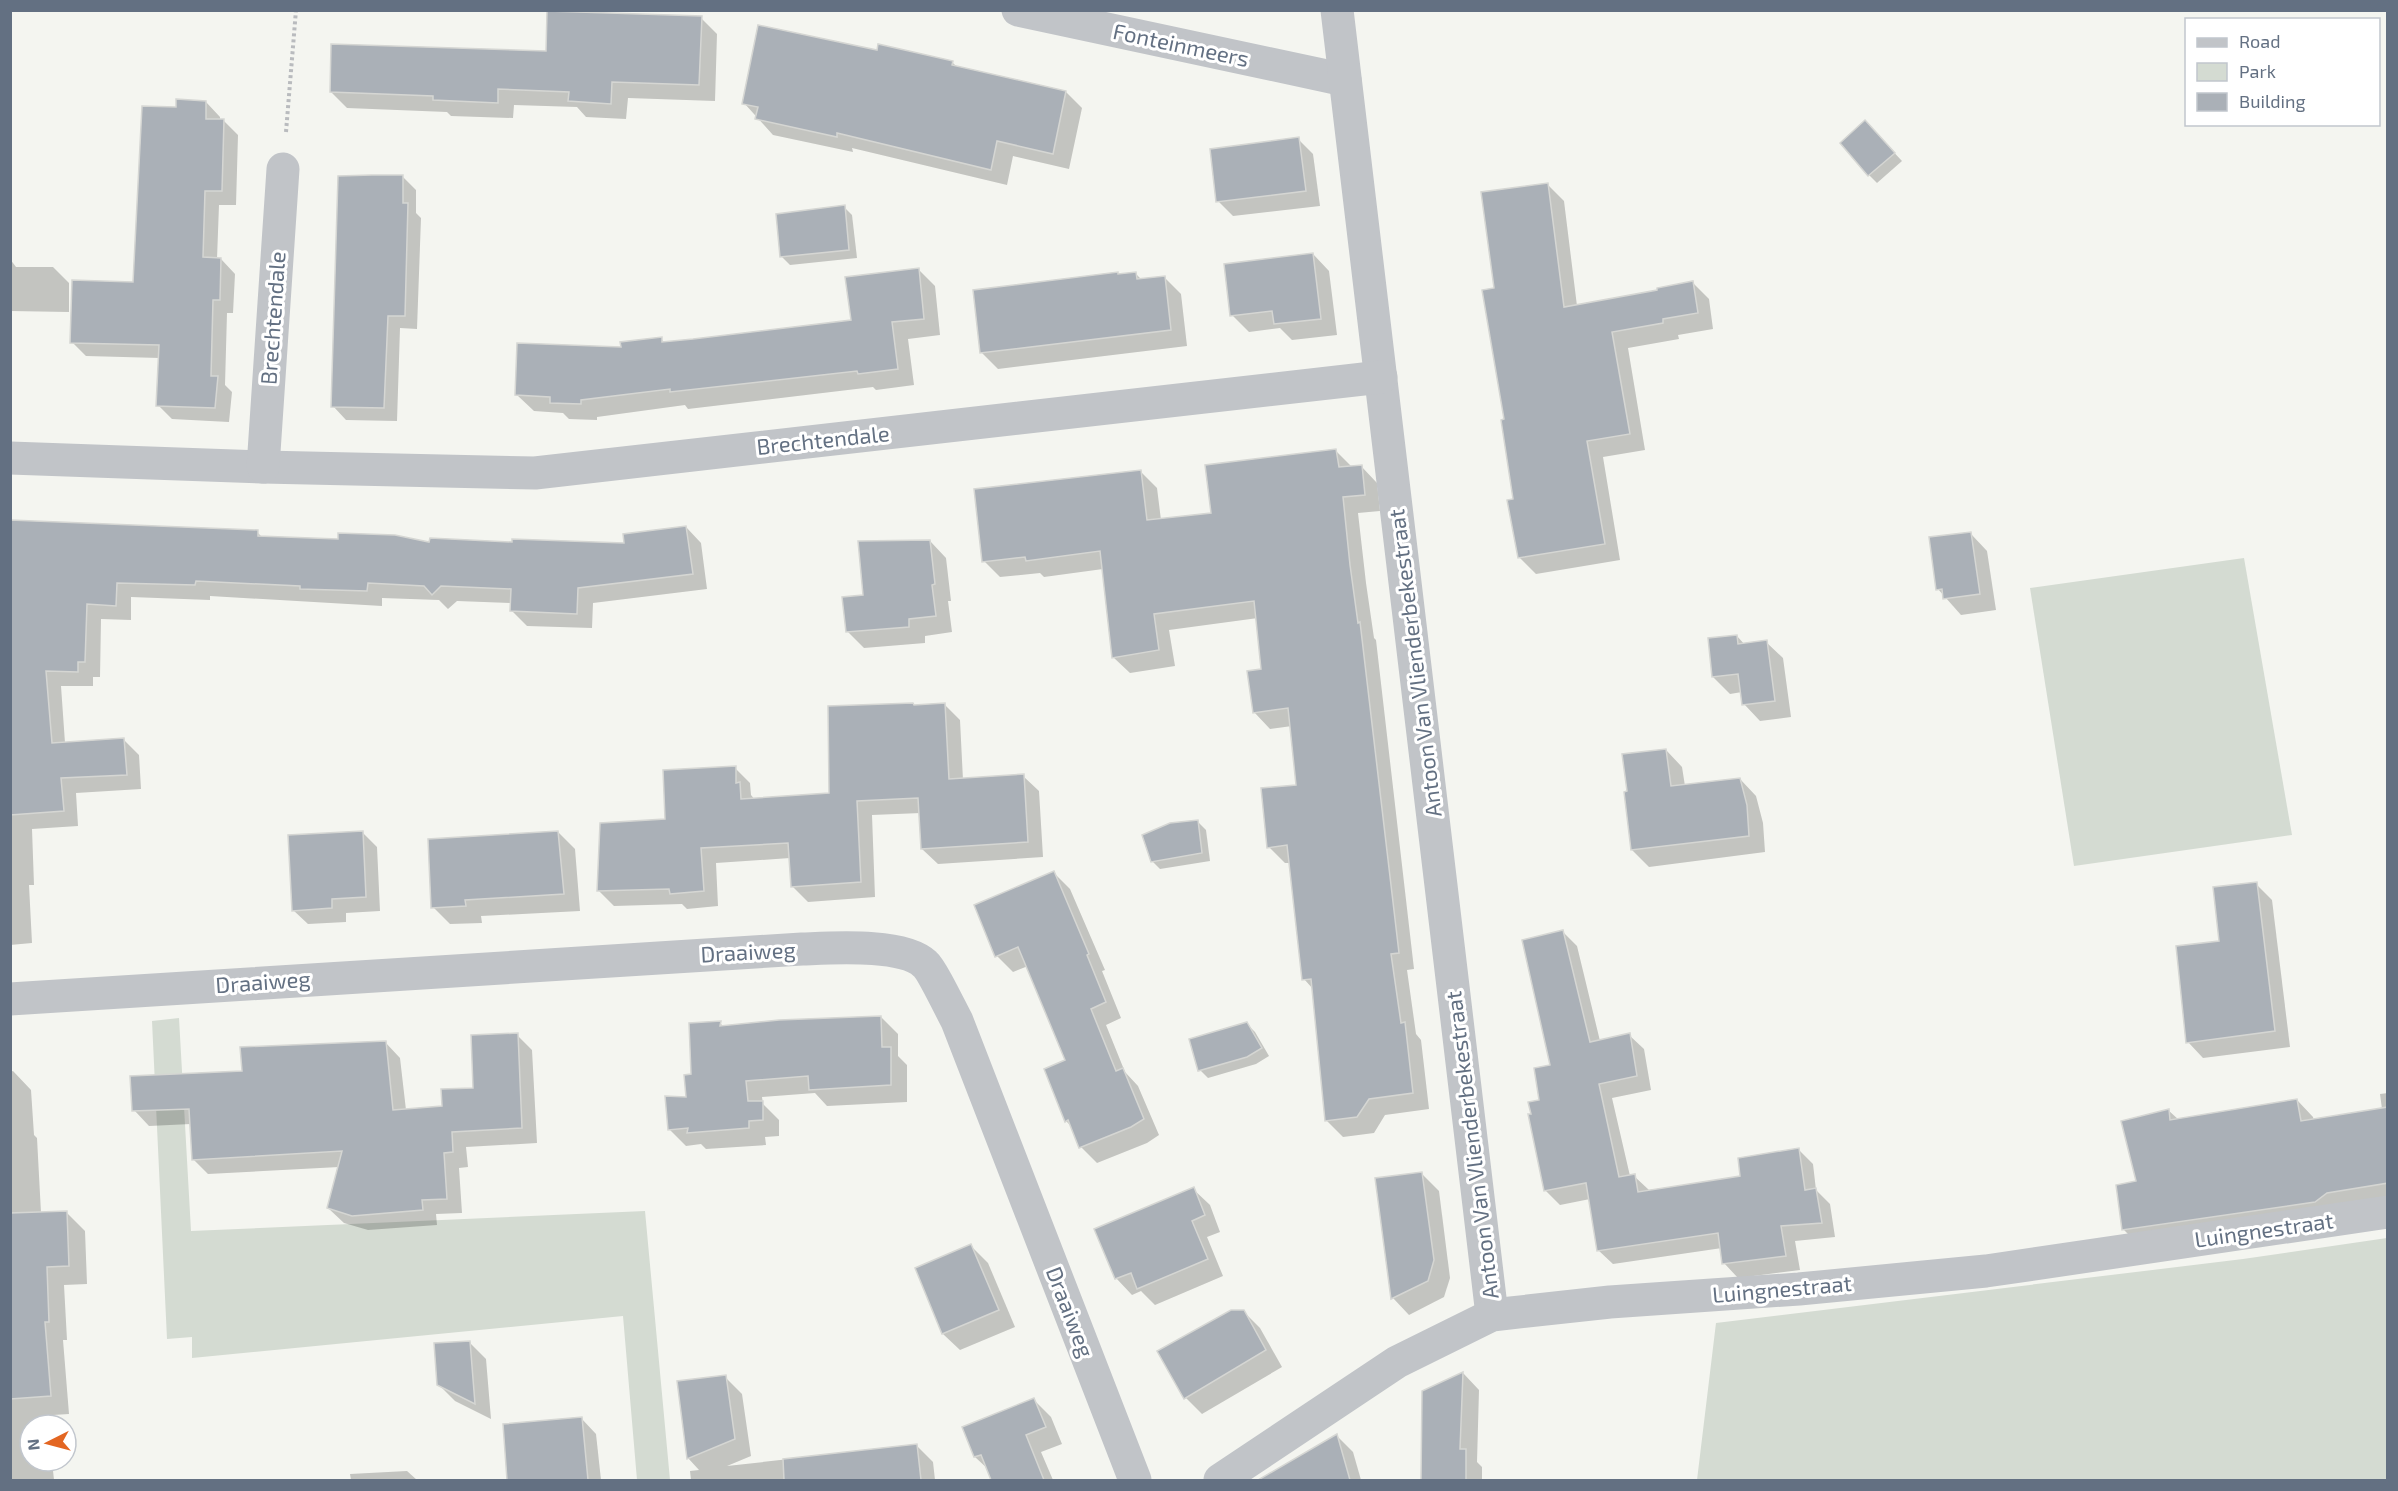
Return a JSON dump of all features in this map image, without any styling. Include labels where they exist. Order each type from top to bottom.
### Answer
[{"type":"street","name":"Fonteinmeers","points":[[1018,10],[1345,80]]},
{"type":"street","name":"Antoon Van Vlienderbekestraat","points":[[1337,10],[1492,1315]]},
{"type":"street","name":"Brechtendale","points":[[263,467],[283,169]]},
{"type":"street","name":"Brechtendale","points":[[10,458],[535,473],[1381,377]]},
{"type":"street","name":"Draaiweg","points":[[10,999],[802,949],[866,948],[897,951],[925,964],[957,1021],[1135,1480]]},
{"type":"street","name":"Luingnestraat","points":[[1220,1480],[1397,1362],[1492,1315],[1610,1302],[1986,1271],[2388,1212]]},
{"type":"path","points":[[283,169],[296,10]]},
{"type":"green space","points":[[2244,558],[2292,835],[2074,866],[2030,588]]},
{"type":"green space","points":[[179,1018],[191,1231],[645,1211],[670,1480],[637,1480],[623,1316],[192,1358],[192,1337],[167,1339],[152,1021]]},
{"type":"green space","points":[[2387,1238],[2387,1480],[1697,1480],[1716,1323],[2243,1259]]},
{"type":"building","points":[[547,11],[702,16],[699,85],[612,82],[611,104],[568,101],[569,92],[498,89],[498,103],[433,100],[433,96],[330,92],[331,44],[546,51]]},
{"type":"building","points":[[758,25],[877,50],[878,44],[953,61],[952,65],[1066,91],[1053,154],[997,141],[991,170],[837,133],[837,137],[755,119],[758,107],[742,104]]},
{"type":"building","points":[[176,99],[206,101],[206,119],[224,119],[222,191],[205,191],[203,257],[221,258],[220,300],[213,300],[211,376],[218,376],[215,408],[156,406],[159,345],[70,343],[72,280],[133,282],[142,106],[176,107]]},
{"type":"building","points":[[1865,120],[1895,153],[1868,176],[1840,143]]},
{"type":"building","points":[[1299,137],[1306,191],[1216,202],[1210,149]]},
{"type":"building","points":[[403,175],[403,203],[408,203],[405,316],[388,316],[384,408],[331,407],[338,176]]},
{"type":"building","points":[[1548,183],[1564,307],[1693,281],[1698,313],[1663,319],[1663,323],[1612,332],[1630,434],[1587,441],[1605,544],[1518,558],[1507,500],[1513,499],[1501,420],[1504,419],[1482,290],[1494,288],[1481,192]]},
{"type":"building","points":[[845,205],[849,250],[780,257],[776,214]]},
{"type":"building","points":[[1313,253],[1321,319],[1274,324],[1272,311],[1230,316],[1224,264]]},
{"type":"building","points":[[919,268],[924,319],[892,322],[898,369],[858,374],[857,371],[670,392],[670,389],[581,400],[581,404],[550,403],[550,397],[515,395],[517,343],[621,347],[620,342],[662,337],[662,342],[851,320],[845,277]]},
{"type":"building","points":[[1118,272],[1118,274],[1136,272],[1137,279],[1165,276],[1171,330],[980,353],[973,290]]},
{"type":"building","points":[[1336,449],[1339,467],[1362,465],[1365,495],[1343,497],[1399,953],[1391,954],[1401,1023],[1405,1022],[1413,1093],[1369,1099],[1357,1117],[1325,1121],[1311,979],[1302,980],[1287,845],[1267,848],[1261,788],[1296,785],[1288,708],[1253,713],[1247,671],[1261,669],[1254,601],[1154,614],[1159,650],[1112,658],[1100,551],[1026,561],[1025,557],[982,562],[974,489],[1141,470],[1147,520],[1211,513],[1205,465]]},
{"type":"building","points":[[10,520],[258,530],[258,536],[338,539],[338,533],[395,535],[429,542],[430,538],[512,542],[512,539],[624,543],[623,534],[686,526],[693,574],[578,588],[577,614],[510,611],[511,589],[441,586],[432,595],[424,586],[368,583],[367,591],[300,589],[300,586],[196,581],[195,585],[117,583],[116,606],[87,604],[85,662],[78,662],[78,672],[46,671],[52,743],[124,738],[127,775],[61,778],[64,811],[10,815]]},
{"type":"building","points":[[1971,532],[1980,594],[1943,599],[1942,589],[1936,590],[1929,537]]},
{"type":"building","points":[[930,540],[936,616],[909,619],[909,627],[846,632],[842,597],[863,595],[858,541]]},
{"type":"building","points":[[1737,635],[1738,644],[1767,640],[1775,701],[1742,705],[1738,674],[1712,677],[1708,638]]},
{"type":"building","points":[[913,703],[914,705],[945,703],[949,779],[1024,774],[1028,842],[921,849],[918,798],[857,801],[861,882],[791,887],[788,843],[701,848],[704,891],[670,894],[669,889],[597,891],[600,823],[665,819],[663,770],[736,766],[736,783],[740,782],[741,799],[829,793],[828,706]]},
{"type":"building","points":[[1666,749],[1671,786],[1740,778],[1747,805],[1749,836],[1631,850],[1622,754]]},
{"type":"building","points":[[1198,820],[1202,853],[1151,862],[1142,835],[1170,823]]},
{"type":"building","points":[[363,831],[366,897],[332,899],[332,908],[292,911],[288,835]]},
{"type":"building","points":[[558,831],[564,894],[465,900],[466,906],[431,908],[428,839]]},
{"type":"building","points":[[1054,871],[1089,954],[1087,955],[1106,1002],[1091,1009],[1116,1071],[1123,1068],[1144,1119],[1131,1127],[1079,1148],[1068,1120],[1065,1122],[1044,1069],[1065,1060],[1018,947],[995,957],[974,905]]},
{"type":"building","points":[[2257,882],[2275,1031],[2186,1043],[2176,946],[2219,941],[2213,887]]},
{"type":"building","points":[[1563,930],[1590,1042],[1630,1033],[1637,1076],[1599,1084],[1619,1177],[1635,1174],[1638,1192],[1740,1176],[1738,1158],[1799,1148],[1805,1190],[1816,1188],[1822,1223],[1781,1226],[1786,1256],[1722,1264],[1718,1233],[1597,1251],[1586,1183],[1544,1191],[1528,1114],[1531,1114],[1528,1102],[1539,1100],[1534,1068],[1550,1065],[1522,940]]},
{"type":"building","points":[[881,1016],[882,1047],[891,1047],[891,1085],[809,1090],[808,1076],[746,1081],[748,1101],[763,1101],[763,1120],[749,1121],[749,1128],[687,1133],[688,1128],[668,1130],[665,1096],[686,1097],[684,1075],[691,1074],[689,1023],[721,1021],[720,1026],[779,1020]]},
{"type":"building","points":[[1247,1022],[1262,1048],[1247,1057],[1198,1071],[1189,1039]]},
{"type":"building","points":[[518,1033],[522,1128],[452,1132],[453,1152],[444,1153],[447,1199],[422,1200],[423,1210],[352,1216],[327,1208],[342,1151],[192,1160],[189,1109],[132,1111],[130,1076],[242,1071],[240,1047],[386,1041],[393,1110],[442,1106],[441,1089],[473,1088],[471,1035]]},
{"type":"building","points":[[2297,1099],[2301,1121],[2388,1107],[2388,1183],[2327,1193],[2315,1202],[2122,1230],[2116,1185],[2136,1181],[2121,1121],[2169,1109],[2170,1120]]},
{"type":"building","points":[[1422,1172],[1434,1260],[1428,1281],[1391,1299],[1375,1178]]},
{"type":"building","points":[[1194,1187],[1205,1215],[1192,1221],[1208,1259],[1137,1289],[1131,1273],[1115,1279],[1094,1229]]},
{"type":"building","points":[[67,1211],[69,1266],[47,1267],[49,1322],[45,1322],[51,1396],[10,1399],[10,1213]]},
{"type":"building","points":[[971,1244],[999,1310],[942,1334],[915,1268]]},
{"type":"building","points":[[1231,1310],[1244,1310],[1266,1350],[1184,1399],[1157,1351]]},
{"type":"building","points":[[470,1341],[475,1404],[437,1385],[434,1343]]},
{"type":"building","points":[[1463,1372],[1460,1449],[1466,1449],[1466,1480],[1421,1480],[1422,1391]]},
{"type":"building","points":[[726,1375],[735,1439],[687,1459],[677,1381]]},
{"type":"building","points":[[1034,1398],[1046,1427],[1026,1435],[1044,1480],[991,1480],[981,1455],[974,1457],[962,1427]]},
{"type":"building","points":[[582,1417],[588,1480],[507,1480],[503,1424]]},
{"type":"building","points":[[1337,1434],[1350,1480],[1258,1480]]},
{"type":"building","points":[[917,1444],[921,1480],[784,1480],[783,1459]]}]
